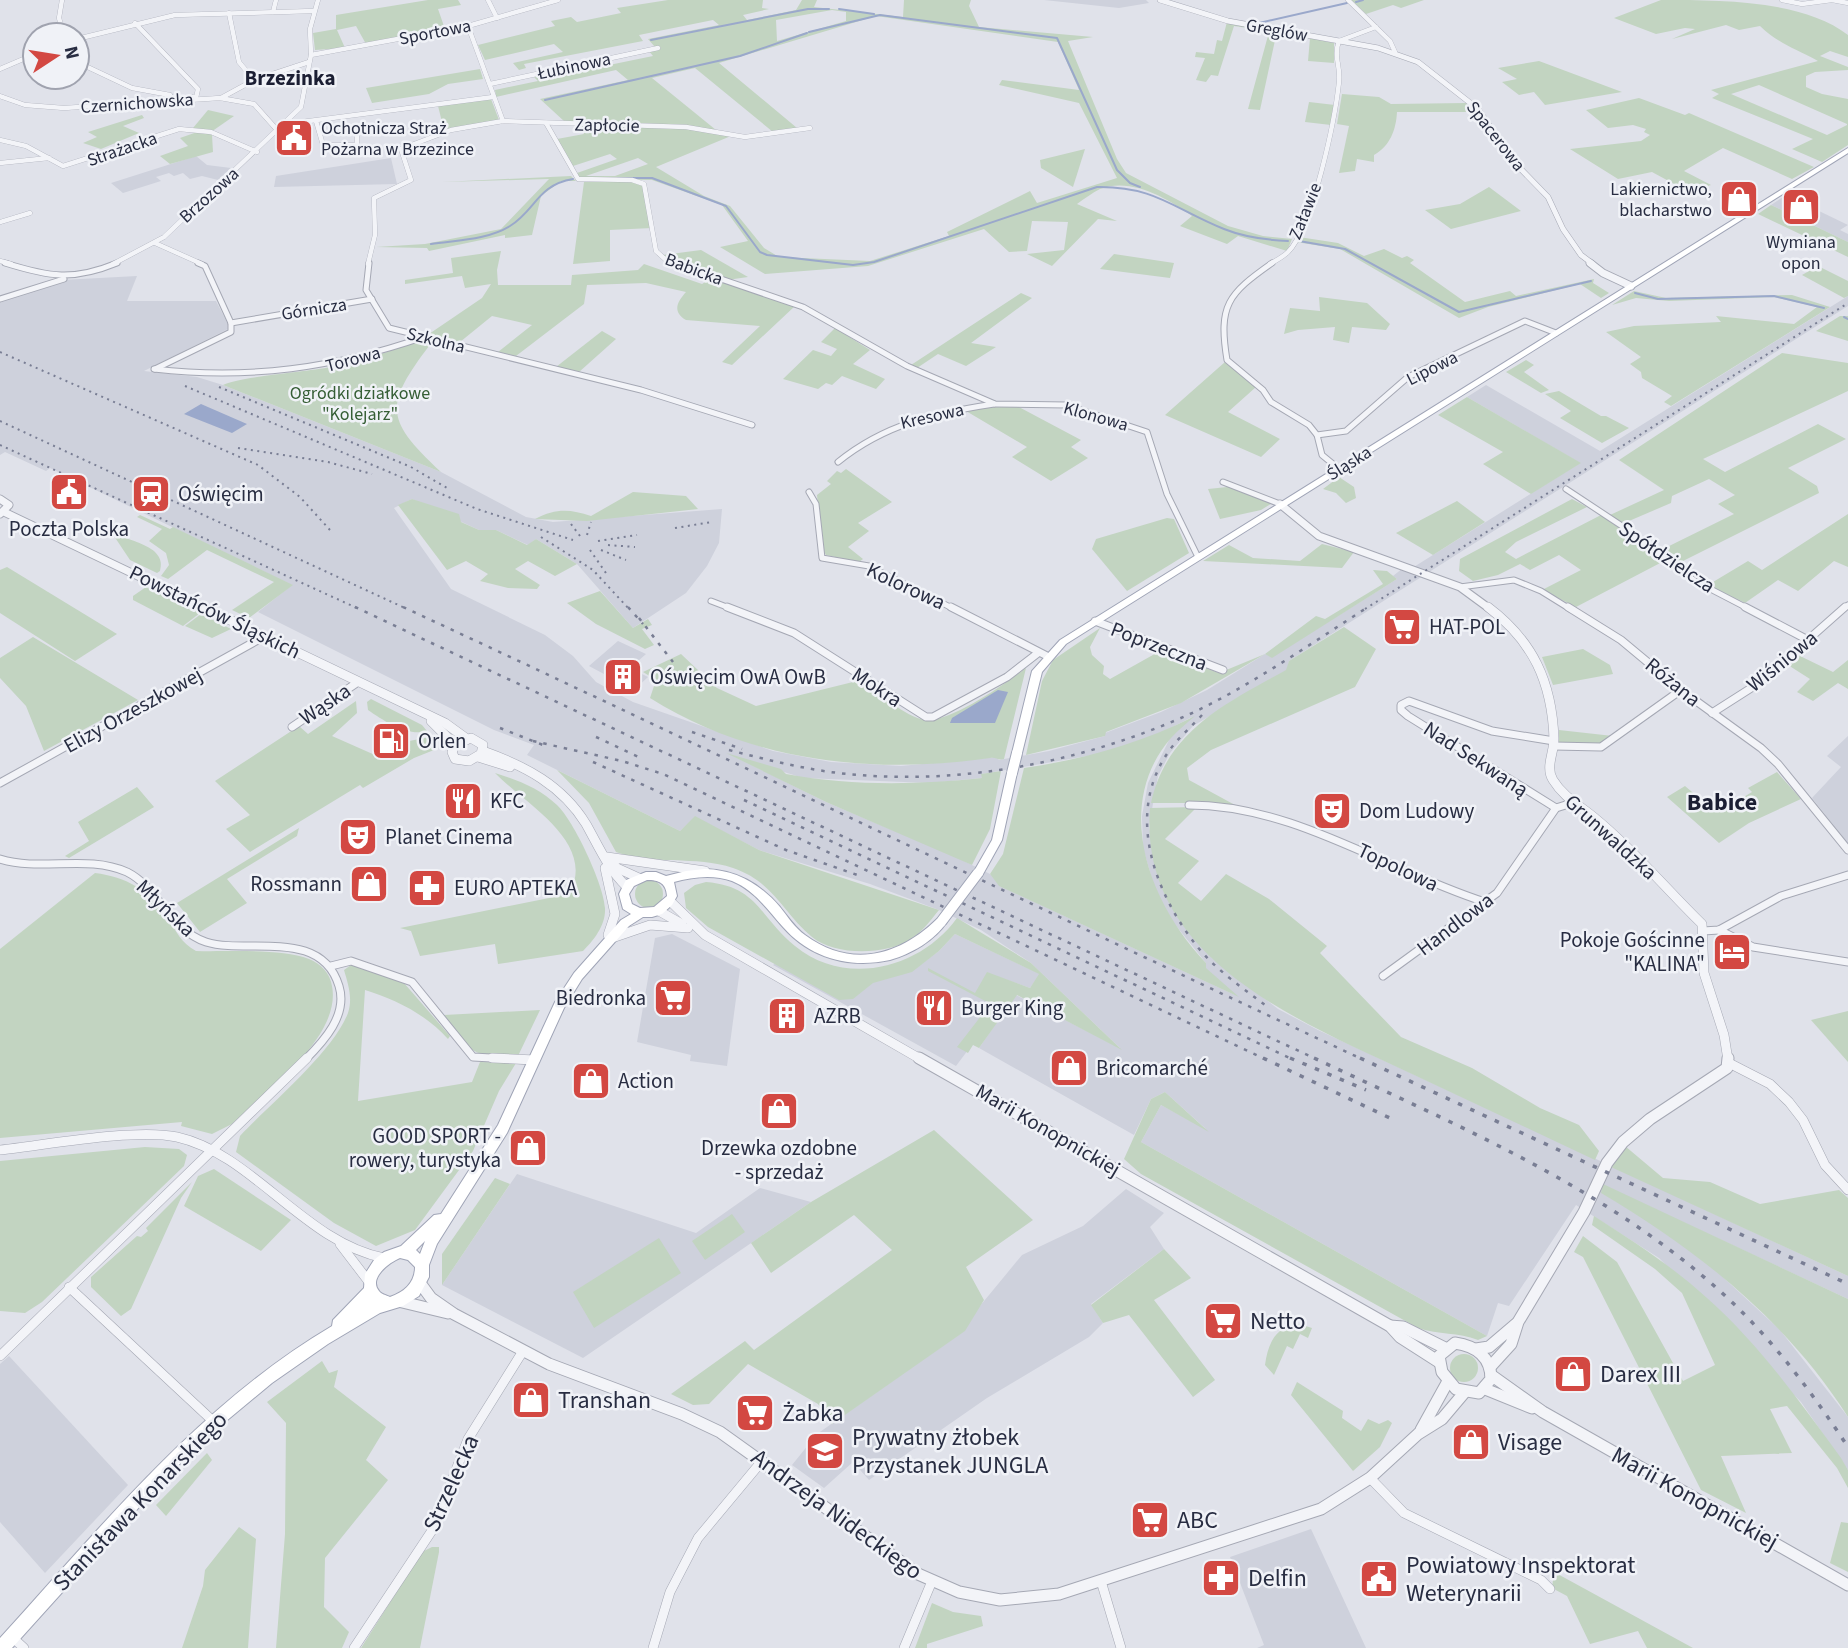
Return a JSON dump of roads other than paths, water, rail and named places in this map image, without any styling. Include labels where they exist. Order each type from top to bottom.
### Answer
[{"type":"main road","name":"Śląska","points":[[727,875],[759,891],[790,927],[812,946],[845,958],[878,958],[898,953],[924,940],[978,873],[997,840],[1031,686],[1043,654],[1848,150]]},
{"type":"main road","points":[[641,913],[627,906],[624,901],[627,887],[639,878],[653,875],[666,880],[707,871],[727,875]]},
{"type":"main road","points":[[420,1283],[422,1265],[451,1207],[503,1129],[559,1005],[578,975],[625,923],[641,913],[659,911],[688,880],[727,875]]},
{"type":"main road","points":[[666,880],[671,896]]},
{"type":"main road","points":[[611,937],[627,906]]},
{"type":"main road","points":[[384,1258],[404,1252],[451,1207]]},
{"type":"main road","points":[[404,1252],[418,1258],[422,1265]]},
{"type":"main road","name":"Stanisława Konarskiego","points":[[323,1339],[356,1309],[370,1287],[373,1269],[384,1258]]},
{"type":"main road","name":"Stanisława Konarskiego","points":[[6,1642],[164,1469],[214,1422],[267,1378],[323,1339],[392,1302],[407,1297],[420,1283]]},
{"type":"main road","points":[[370,1287],[379,1300],[392,1302]]},
{"type":"street","points":[[60,21],[62,0]]},
{"type":"street","points":[[273,12],[276,0]]},
{"type":"street","name":"Brzozowa","points":[[0,261],[51,275],[71,276],[89,273],[155,243],[257,152],[301,107],[311,55],[310,29],[318,0]]},
{"type":"street","points":[[488,0],[497,18]]},
{"type":"street","name":"Sportowa","points":[[311,55],[468,26],[558,0]]},
{"type":"street","name":"Greglów","points":[[1160,0],[1228,21],[1395,52]]},
{"type":"street","name":"Spacerowa","points":[[1348,0],[1395,48],[1395,52],[1426,67],[1474,104],[1513,161],[1548,197],[1563,229],[1581,255],[1603,273],[1632,286]]},
{"type":"street","points":[[1782,0],[1802,4],[1832,0],[1848,3]]},
{"type":"street","points":[[91,35],[175,15],[314,11]]},
{"type":"street","points":[[229,13],[239,62],[254,80]]},
{"type":"street","points":[[91,69],[132,88],[196,98],[198,89],[135,23]]},
{"type":"street","points":[[468,26],[503,121]]},
{"type":"street","points":[[1339,41],[1376,27]]},
{"type":"street","name":"Załawie","points":[[1339,41],[1334,54],[1340,74],[1335,122],[1311,204],[1289,251],[1249,279],[1230,298],[1222,328],[1227,360],[1263,390],[1271,402],[1309,425],[1317,435],[1322,455],[1339,469]]},
{"type":"street","name":"Łubinowa","points":[[490,84],[658,48]]},
{"type":"street","points":[[0,69],[21,60]]},
{"type":"street","points":[[220,98],[254,80],[309,62]]},
{"type":"street","points":[[163,101],[170,95]]},
{"type":"street","name":"Czernichowska","points":[[0,96],[25,105],[64,108],[220,98],[254,104],[278,131]]},
{"type":"street","name":"Czernichowska","points":[[269,118],[288,122],[317,121],[493,97]]},
{"type":"street","points":[[317,121],[323,145],[357,145],[357,132]]},
{"type":"street","name":"Zapłocie","points":[[503,121],[687,127],[745,137],[810,128]]},
{"type":"street","name":"Szkolna","points":[[503,121],[451,130],[399,151],[411,180],[374,198],[375,235],[365,281],[372,299],[390,328],[641,390],[752,425]]},
{"type":"street","name":"Babicka","points":[[546,123],[578,179],[642,183],[656,232],[656,251],[661,257],[803,307],[878,350]]},
{"type":"street","name":"Strażacka","points":[[0,140],[16,141],[38,149],[63,166],[77,164],[185,129],[207,132],[257,152]]},
{"type":"street","name":"Strażacka","points":[[246,148],[263,146]]},
{"type":"street","points":[[0,163],[49,158]]},
{"type":"street","points":[[0,222],[30,213]]},
{"type":"street","points":[[155,243],[205,266],[231,323],[231,332]]},
{"type":"street","points":[[0,299],[71,276]]},
{"type":"street","name":"Górnicza","points":[[231,323],[372,299]]},
{"type":"street","name":"Górnicza","points":[[154,369],[257,320]]},
{"type":"street","name":"Lipowa","points":[[1317,435],[1346,431],[1408,377],[1525,321],[1556,333]]},
{"type":"street","name":"Torowa","points":[[154,369],[194,374],[279,375],[362,359],[425,337]]},
{"type":"street","name":"Klonowa","points":[[878,350],[995,404],[1066,405],[1147,432],[1167,495],[1198,556]]},
{"type":"street","name":"Kresowa","points":[[838,462],[869,438],[896,424],[995,404]]},
{"type":"street","points":[[1223,482],[1280,504]]},
{"type":"street","name":"Spółdzielcza","points":[[1566,489],[1625,528],[1695,581],[1808,640]]},
{"type":"street","name":"Kolorowa","points":[[808,492],[816,504],[822,558],[869,566],[999,629],[1043,654]]},
{"type":"street","points":[[0,499],[9,503],[2,513]]},
{"type":"street","name":"Grunwaldzka","points":[[1280,504],[1309,530],[1332,543],[1403,564],[1460,587],[1500,615],[1528,644],[1548,690],[1554,743],[1549,768],[1552,779],[1572,803],[1595,818],[1697,916],[1703,931]]},
{"type":"street","name":"Powstańców Śląskich","points":[[2,513],[265,636],[424,716],[444,723],[467,739],[482,742],[481,754],[464,761],[455,759],[452,752],[455,745],[424,716]]},
{"type":"street","name":"Różana","points":[[1460,587],[1514,580],[1541,591],[1621,640],[1778,764],[1848,850]]},
{"type":"street","name":"Mokra","points":[[711,601],[794,633],[926,717],[933,717],[1043,654]]},
{"type":"street","name":"Wiśniowa","points":[[1712,713],[1759,684],[1848,605]]},
{"type":"street","name":"Poprzeczna","points":[[1095,621],[1223,670]]},
{"type":"street","name":"Elizy Orzeszkowej","points":[[0,783],[265,636]]},
{"type":"street","name":"Wąska","points":[[292,727],[358,682]]},
{"type":"street","points":[[1554,743],[1601,747],[1681,690]]},
{"type":"street","name":"Nad Sekwaną","points":[[1554,743],[1492,731],[1409,701],[1401,705],[1401,710],[1408,716],[1556,808]]},
{"type":"street","points":[[455,745],[467,739]]},
{"type":"street","points":[[481,754],[538,776],[561,791],[576,808],[595,844],[627,887]]},
{"type":"street","points":[[1556,808],[1572,803]]},
{"type":"street","name":"Topolowa","points":[[1189,805],[1220,806],[1336,838],[1440,888],[1485,902]]},
{"type":"street","name":"Handlowa","points":[[1383,976],[1505,886],[1556,808]]},
{"type":"street","name":"Młyńska","points":[[0,859],[33,867],[105,865],[124,871],[144,884],[195,938],[215,944],[302,951],[331,966],[351,961],[412,982],[473,1057],[536,1060]]},
{"type":"street","points":[[606,861],[707,871]]},
{"type":"street","points":[[606,861],[639,878]]},
{"type":"street","points":[[606,861],[615,914],[611,937]]},
{"type":"street","points":[[1491,1371],[1476,1349],[1463,1343],[1444,1348],[1439,1362],[1447,1382],[1464,1393],[1485,1389],[1491,1371],[1511,1344],[1518,1322],[1584,1212],[1607,1163],[1623,1142],[1650,1119],[1724,1073],[1729,1063],[1704,975],[1703,931],[1719,930],[1781,896],[1848,875]]},
{"type":"street","name":"Marii Konopnickiej","points":[[671,896],[705,935]]},
{"type":"street","name":"Marii Konopnickiej","points":[[659,911],[1390,1326],[1400,1337],[1439,1362]]},
{"type":"street","points":[[611,937],[652,922],[688,928]]},
{"type":"street","points":[[1719,930],[1753,947],[1848,962]]},
{"type":"street","points":[[0,1356],[321,1043],[335,1023],[340,1003],[339,985],[331,966]]},
{"type":"street","points":[[1729,1063],[1770,1084],[1789,1102],[1802,1120],[1825,1165],[1848,1190]]},
{"type":"street","points":[[0,1150],[160,1135],[176,1137],[212,1150],[337,1241],[364,1254],[384,1258]]},
{"type":"street","points":[[337,1241],[370,1287]]},
{"type":"street","name":"Andrzeja Nideckiego","points":[[420,1283],[431,1298],[454,1314],[523,1351],[585,1379],[701,1422],[762,1460],[932,1581],[972,1595],[1019,1600],[1059,1594],[1310,1514],[1344,1497],[1370,1478],[1418,1434],[1442,1419],[1464,1393]]},
{"type":"street","points":[[69,1287],[214,1422]]},
{"type":"street","name":"Andrzeja Nideckiego","points":[[392,1302],[454,1314]]},
{"type":"street","points":[[1476,1349],[1489,1347],[1518,1322]]},
{"type":"street","name":"Marii Konopnickiej","points":[[1390,1326],[1403,1327],[1444,1348]]},
{"type":"street","name":"Strzelecka","points":[[354,1648],[433,1529],[468,1439],[523,1351]]},
{"type":"street","name":"Marii Konopnickiej","points":[[1491,1371],[1543,1412]]},
{"type":"street","name":"Andrzeja Nideckiego","points":[[1418,1434],[1440,1400],[1447,1382]]},
{"type":"street","name":"Marii Konopnickiej","points":[[1485,1389],[1543,1412],[1848,1585]]},
{"type":"street","points":[[653,1648],[670,1592],[698,1538],[762,1460]]},
{"type":"street","points":[[1370,1478],[1404,1513],[1541,1580],[1550,1589]]},
{"type":"street","points":[[905,1648],[932,1581]]},
{"type":"street","points":[[1101,1581],[1121,1648]]},
{"type":"street","points":[[6,1642],[24,1648]]},
{"type":"water","points":[[201,404],[247,424],[232,433],[184,414]]},
{"type":"water","points":[[998,690],[1008,692],[995,723],[950,723],[952,718]]},
{"type":"waterway","points":[[1356,2],[1363,0]]},
{"type":"waterway","points":[[1259,23],[1347,3]]},
{"type":"waterway","points":[[651,40],[808,9],[829,9]]},
{"type":"waterway","points":[[839,9],[874,14]]},
{"type":"waterway","points":[[809,32],[880,15],[1057,38],[1117,170],[1130,183],[1140,187]]},
{"type":"waterway","points":[[545,100],[740,56],[807,33]]},
{"type":"waterway","points":[[618,178],[652,178],[726,206],[760,252],[767,255],[853,265],[874,262],[1097,187],[1134,190],[1164,200],[1232,232],[1255,238],[1288,241]]},
{"type":"waterway","points":[[431,244],[472,239],[501,231],[519,220],[544,192],[561,182],[573,179]]},
{"type":"waterway","points":[[1299,241],[1345,249],[1459,312],[1591,281]]},
{"type":"waterway","points":[[1635,293],[1658,299],[1774,296],[1824,308]]},
{"type":"waterway","points":[[1844,317],[1848,319]]},
{"type":"railway","points":[[1365,609],[1848,303]]},
{"type":"railway","points":[[0,352],[258,465],[300,497],[330,530]]},
{"type":"railway","points":[[185,386],[477,509],[573,540]]},
{"type":"railway","points":[[219,387],[411,467],[449,489]]},
{"type":"railway","points":[[0,421],[407,609]]},
{"type":"railway","points":[[0,445],[359,609]]},
{"type":"railway","points":[[238,448],[328,462],[372,474]]},
{"type":"railway","points":[[587,535],[591,522]]},
{"type":"railway","points":[[675,528],[712,522]]},
{"type":"railway","points":[[571,524],[580,536]]},
{"type":"railway","points":[[598,541],[637,535]]},
{"type":"railway","points":[[541,537],[593,570],[629,609]]},
{"type":"railway","points":[[608,545],[635,547]]},
{"type":"railway","points":[[590,550],[608,576]]},
{"type":"railway","points":[[601,550],[626,560]]},
{"type":"railway","points":[[355,607],[1318,1060]]},
{"type":"railway","points":[[403,607],[1364,1060]]},
{"type":"railway","points":[[628,607],[643,624]]},
{"type":"railway","points":[[729,750],[826,771],[901,777],[986,772],[1070,756],[1151,730],[1213,703],[1280,664],[1368,607]]},
{"type":"railway","points":[[639,618],[673,662]]},
{"type":"railway","points":[[1202,715],[1169,751],[1156,775],[1149,800],[1147,825],[1150,851],[1168,901],[1196,945],[1220,970],[1265,1005]]},
{"type":"railway","points":[[500,728],[543,745]]},
{"type":"railway","points":[[692,732],[742,749]]},
{"type":"railway","points":[[596,737],[643,759]]},
{"type":"railway","points":[[533,741],[622,761],[663,774],[1267,1060]]},
{"type":"railway","points":[[593,762],[786,850],[863,877]]},
{"type":"railway","points":[[744,800],[1294,1060]]},
{"type":"railway","points":[[1263,1058],[1392,1119]]},
{"type":"railway","points":[[1290,1058],[1366,1090]]},
{"type":"railway","points":[[1314,1058],[1474,1133],[1578,1189],[1628,1220],[1721,1292],[1757,1327],[1805,1385],[1848,1447]]},
{"type":"railway","points":[[1360,1058],[1848,1284]]},
{"type":"place","name":"Ochotnicza Straż Pożarna w Brzezince","points":[[294,138]]},
{"type":"place","name":"Lakiernictwo, blacharstwo","points":[[1739,199]]},
{"type":"place","name":"Wymiana opon","points":[[1801,207]]},
{"type":"place","name":"Poczta Polska","points":[[69,492]]},
{"type":"place","name":"Oświęcim","points":[[151,494]]},
{"type":"place","name":"HAT-POL","points":[[1402,627]]},
{"type":"place","name":"Oświęcim OwA OwB","points":[[623,677]]},
{"type":"place","name":"Orlen","points":[[391,741]]},
{"type":"place","name":"KFC","points":[[463,801]]},
{"type":"place","name":"Dom Ludowy","points":[[1332,811]]},
{"type":"place","name":"Planet Cinema","points":[[358,837]]},
{"type":"place","name":"Rossmann","points":[[369,884]]},
{"type":"place","name":"EURO APTEKA","points":[[427,888]]},
{"type":"place","name":"Pokoje Gościnne \"KALINA\"","points":[[1732,952]]},
{"type":"place","name":"Biedronka","points":[[673,998]]},
{"type":"place","name":"Burger King","points":[[934,1008]]},
{"type":"place","name":"AZRB","points":[[787,1016]]},
{"type":"place","name":"Bricomarché","points":[[1069,1068]]},
{"type":"place","name":"Action","points":[[591,1081]]},
{"type":"place","name":"Drzewka ozdobne - sprzedaż","points":[[779,1111]]},
{"type":"place","name":"GOOD SPORT - rowery, turystyka","points":[[528,1148]]},
{"type":"place","name":"Netto","points":[[1223,1321]]},
{"type":"place","name":"Darex III","points":[[1573,1374]]},
{"type":"place","name":"Transhan","points":[[531,1400]]},
{"type":"place","name":"Żabka","points":[[755,1413]]},
{"type":"place","name":"Visage","points":[[1471,1442]]},
{"type":"place","name":"Prywatny żłobek Przystanek JUNGLA","points":[[825,1451]]},
{"type":"place","name":"ABC","points":[[1150,1520]]},
{"type":"place","name":"Delfin","points":[[1221,1578]]},
{"type":"place","name":"Powiatowy Inspektorat Weterynarii","points":[[1379,1579]]},
{"type":"district","name":"Brzezinka","points":[[290,78]]},
{"type":"district","name":"Babice","points":[[1722,802]]},
{"type":"park label","name":"Ogródki działkowe \"Kolejarz\"","points":[[360,403]]}]
